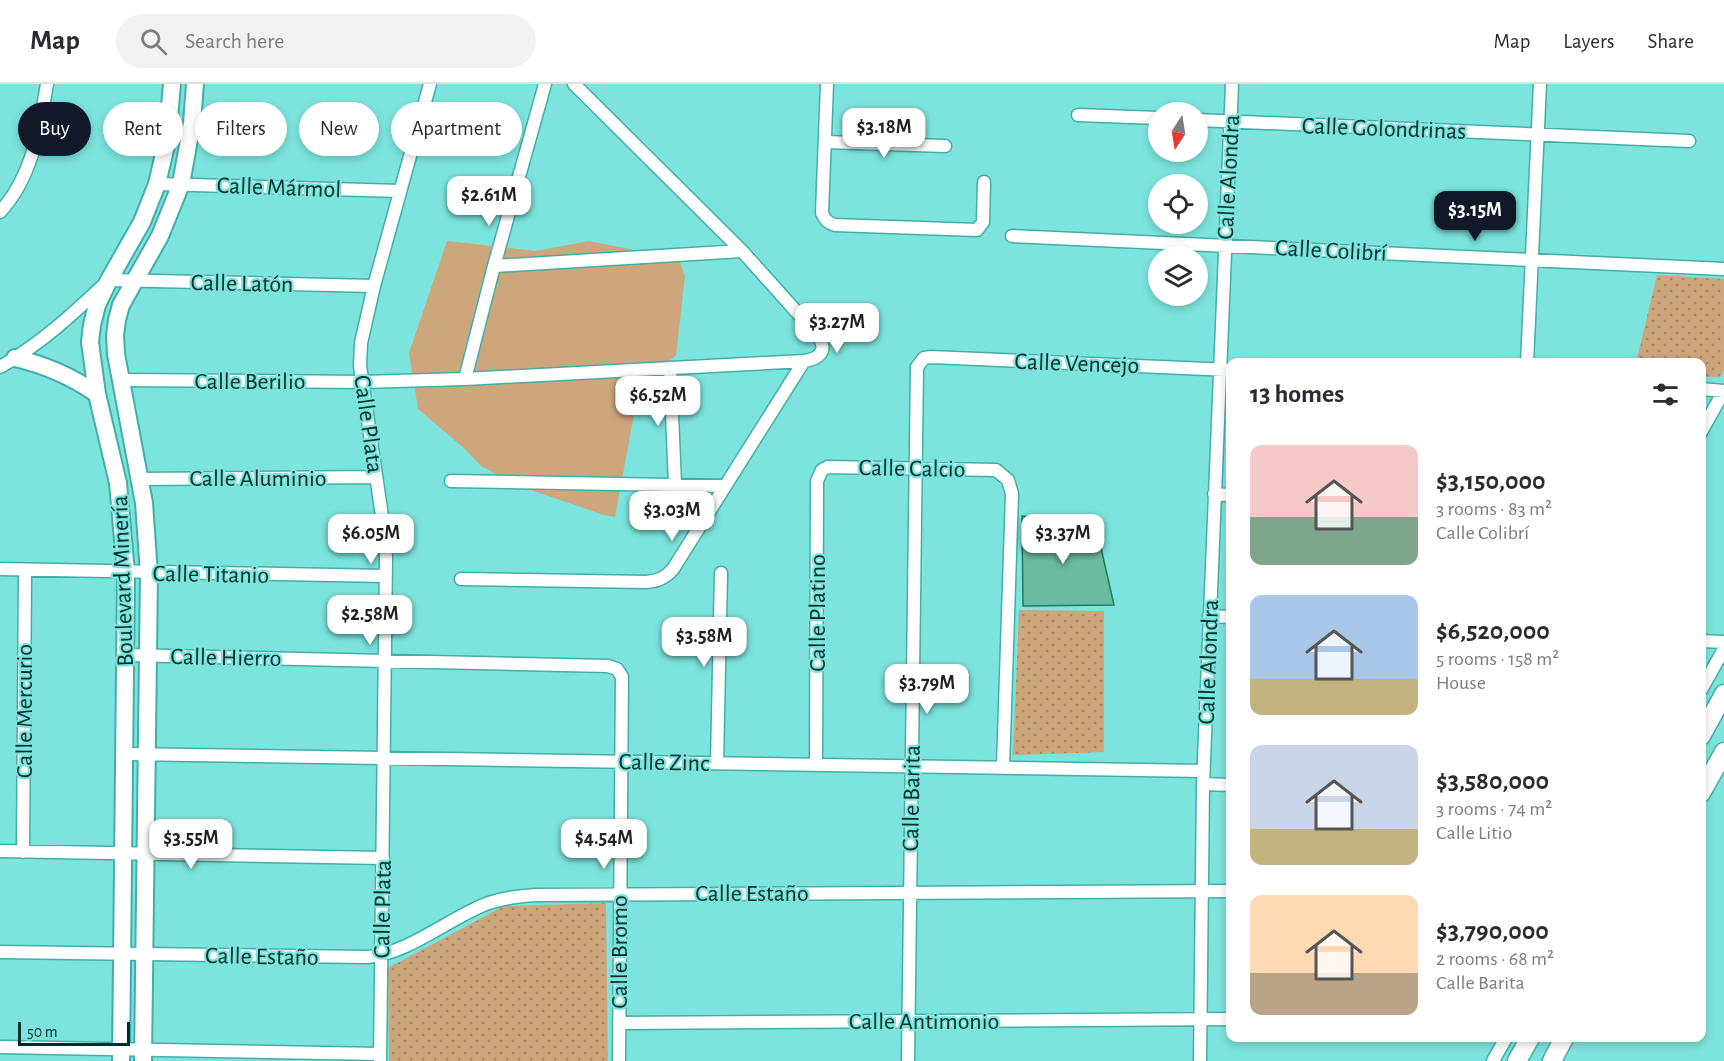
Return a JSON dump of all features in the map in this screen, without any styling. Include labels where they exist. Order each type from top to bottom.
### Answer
[{"type":"main road","points":[[1706,727],[1724,694]]},
{"type":"main road","points":[[1706,784],[1724,752]]},
{"type":"main road","points":[[1706,789],[1724,773]]},
{"type":"main road","points":[[1517,1061],[1528,1042]]},
{"type":"main road","points":[[1552,1061],[1562,1042]]},
{"type":"street","points":[[0,212],[15,191],[32,157],[47,84]]},
{"type":"street","name":"Boulevard Minería","points":[[121,1055],[126,573],[120,500],[97,394],[90,342],[97,305],[142,222],[157,184],[167,141],[172,84]]},
{"type":"street","name":"Boulevard Minería","points":[[143,1055],[149,655],[148,539],[140,479],[116,354],[115,335],[121,304],[160,236],[181,184],[189,143],[195,84]]},
{"type":"street","name":"Calle Plata","points":[[380,1057],[386,576],[384,527],[360,366],[361,343],[374,286],[430,84]]},
{"type":"street","points":[[465,379],[545,84]]},
{"type":"street","points":[[460,579],[656,581],[663,578],[673,569],[804,361],[813,360],[822,350],[822,342],[742,251],[574,84]]},
{"type":"street","points":[[828,84],[822,213],[829,223],[977,230],[983,222],[984,182]]},
{"type":"street","name":"Calle Alondra","points":[[1200,1061],[1203,771],[1214,494],[1225,369],[1225,245],[1232,84]]},
{"type":"street","points":[[1527,358],[1540,84]]},
{"type":"street","points":[[1078,115],[1148,118]]},
{"type":"street","name":"Calle Golondrinas","points":[[1208,121],[1689,141]]},
{"type":"street","points":[[825,142],[945,146]]},
{"type":"street","name":"Calle Mármol","points":[[157,184],[400,191]]},
{"type":"street","name":"Calle Colibrí","points":[[1012,236],[1724,268]]},
{"type":"street","points":[[494,266],[742,251]]},
{"type":"street","points":[[0,367],[48,334],[109,280]]},
{"type":"street","name":"Calle Latón","points":[[109,280],[374,286]]},
{"type":"street","points":[[15,358],[58,371],[79,381],[97,394]]},
{"type":"street","name":"Calle Vencejo","points":[[924,358],[1225,369]]},
{"type":"street","name":"Calle Barita","points":[[908,1061],[916,373],[917,367],[924,358]]},
{"type":"street","name":"Calle Berilio","points":[[121,380],[362,382],[465,379],[804,361]]},
{"type":"street","points":[[670,368],[675,484]]},
{"type":"street","points":[[1706,389],[1724,391],[1706,423]]},
{"type":"street","points":[[107,436],[131,432]]},
{"type":"street","name":"Calle Calcio","points":[[828,467],[996,470],[1008,480],[1012,494],[1003,767]]},
{"type":"street","name":"Calle Platino","points":[[816,764],[817,481],[822,470],[828,467]]},
{"type":"street","name":"Calle Aluminio","points":[[140,479],[376,477]]},
{"type":"street","points":[[451,481],[725,486]]},
{"type":"street","points":[[1214,494],[1226,495]]},
{"type":"street","name":"Calle Titanio","points":[[0,569],[386,576]]},
{"type":"street","name":"Calle Mercurio","points":[[23,852],[25,570]]},
{"type":"street","points":[[717,763],[721,573]]},
{"type":"street","points":[[1209,616],[1226,617]]},
{"type":"street","points":[[1706,641],[1724,642]]},
{"type":"street","points":[[1706,681],[1724,649]]},
{"type":"street","name":"Calle Hierro","points":[[126,655],[613,667]]},
{"type":"street","name":"Calle Bromo","points":[[613,667],[620,672],[622,677],[619,1061]]},
{"type":"street","name":"Calle Zinc","points":[[125,754],[1203,771]]},
{"type":"street","points":[[1203,784],[1226,785]]},
{"type":"street","points":[[0,851],[383,858]]},
{"type":"street","name":"Calle Estaño","points":[[0,952],[381,956],[486,904],[501,899],[536,896],[1226,891]]},
{"type":"street","name":"Calle Antimonio","points":[[619,1023],[1226,1019]]},
{"type":"street","points":[[1493,1061],[1504,1042]]},
{"type":"street","points":[[0,1047],[121,1055],[380,1057]]},
{"type":"shaded area","points":[[447,241],[536,251],[589,241],[680,262],[685,276],[676,356],[641,377],[615,517],[519,486],[481,466],[466,450],[418,409],[409,353]]},
{"type":"shaded area","points":[[1657,275],[1724,279],[1724,370],[1720,377],[1706,377],[1706,358],[1637,358]]},
{"type":"shaded area","points":[[1019,610],[1104,611],[1104,752],[1013,755]]},
{"type":"shaded area","points":[[606,903],[608,1061],[389,1061],[388,968],[504,906]]},
{"type":"building","points":[[1022,516],[1096,526],[1114,605],[1023,606]]}]
